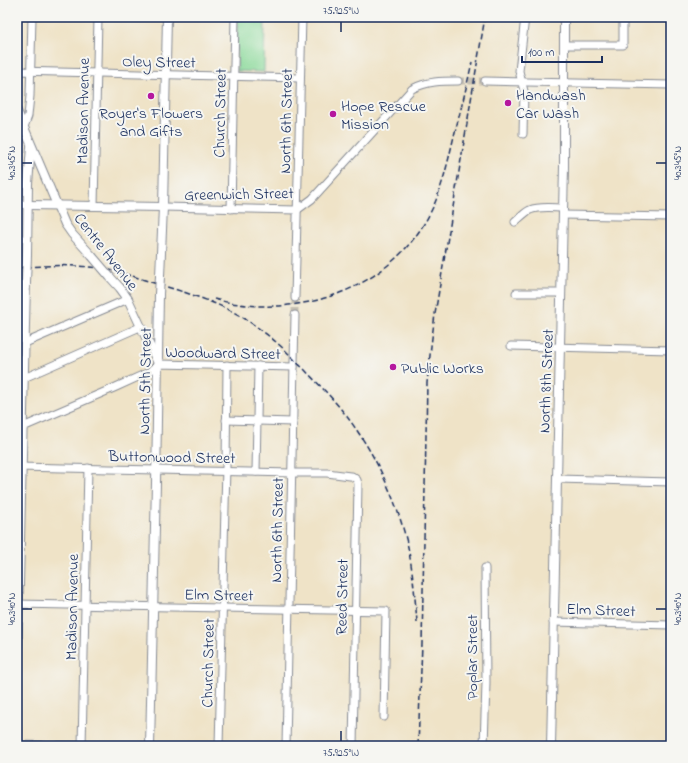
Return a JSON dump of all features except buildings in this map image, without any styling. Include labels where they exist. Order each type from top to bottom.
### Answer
[{"type":"main road","name":"North 5th Street","points":[[150,746],[157,470],[159,294],[163,207],[167,17]]},
{"type":"main road","name":"North 8th Street","points":[[551,746],[562,293],[564,17]]},
{"type":"main road","name":"Centre Avenue","points":[[17,111],[65,224],[128,299],[140,328],[158,364]]},
{"type":"main road","points":[[17,670],[20,467],[23,427],[28,205],[31,146]]},
{"type":"main road","name":"Greenwich Street","points":[[28,205],[163,207]]},
{"type":"street","points":[[24,128],[28,116],[30,96],[32,17]]},
{"type":"street","name":"Madison Avenue","points":[[94,206],[98,17]]},
{"type":"street","name":"Church Street","points":[[231,209],[235,17]]},
{"type":"street","name":"North 6th Street","points":[[295,298],[302,17]]},
{"type":"street","points":[[523,134],[524,91],[519,71],[525,17]]},
{"type":"street","points":[[564,45],[623,45],[623,17]]},
{"type":"street","name":"Oley Street","points":[[17,72],[300,78]]},
{"type":"street","name":"Greenwich Street","points":[[163,207],[297,210],[312,199],[412,88],[433,82],[458,81]]},
{"type":"street","points":[[485,81],[671,85]]},
{"type":"street","name":"Greenwich Street","points":[[17,204],[28,205]]},
{"type":"street","points":[[515,222],[529,210],[540,208],[563,212],[671,217]]},
{"type":"street","points":[[516,293],[562,293]]},
{"type":"street","points":[[25,343],[128,299]]},
{"type":"street","name":"North 6th Street","points":[[286,746],[295,315]]},
{"type":"street","points":[[24,378],[140,328]]},
{"type":"street","points":[[511,346],[671,350]]},
{"type":"street","name":"Woodward Street","points":[[23,427],[149,372],[158,364],[294,367]]},
{"type":"street","name":"Church Street","points":[[219,746],[226,471],[227,365]]},
{"type":"street","points":[[256,472],[258,366]]},
{"type":"street","points":[[226,420],[293,422]]},
{"type":"street","name":"Buttonwood Street","points":[[20,467],[327,473]]},
{"type":"street","name":"Madison Avenue","points":[[82,746],[88,468]]},
{"type":"street","name":"Reed Street","points":[[327,473],[352,476],[357,480],[358,484],[353,746]]},
{"type":"street","points":[[557,479],[671,482]]},
{"type":"street","name":"Poplar Street","points":[[484,746],[486,683],[486,568]]},
{"type":"street","name":"Elm Street","points":[[18,604],[386,611],[384,717]]},
{"type":"street","name":"Elm Street","points":[[554,622],[671,625]]},
{"type":"street","points":[[17,745],[75,746]]},
{"type":"green space","points":[[237,17],[265,17],[264,72],[237,71]]},
{"type":"tunnel","points":[[458,81],[485,81]]},
{"type":"tunnel","points":[[295,298],[295,315]]},
{"type":"railway","points":[[418,746],[422,644],[427,383],[435,314],[485,17]]},
{"type":"railway","points":[[214,299],[247,305],[279,306],[311,302],[342,292],[370,278],[396,258],[417,234],[438,196],[472,62]]},
{"type":"railway","points":[[17,268],[76,266],[99,268],[128,275],[209,301],[229,310],[251,323],[280,345],[327,393],[348,418],[380,470],[389,489],[403,527],[408,547],[413,575],[417,622]]},
{"type":"place","name":"Royer's Flowers and Gifts","points":[[151,96]]},
{"type":"place","name":"Handwash Car Wash","points":[[508,103]]},
{"type":"place","name":"Hope Rescue Mission","points":[[333,114]]},
{"type":"place","name":"Public Works","points":[[393,367]]}]
